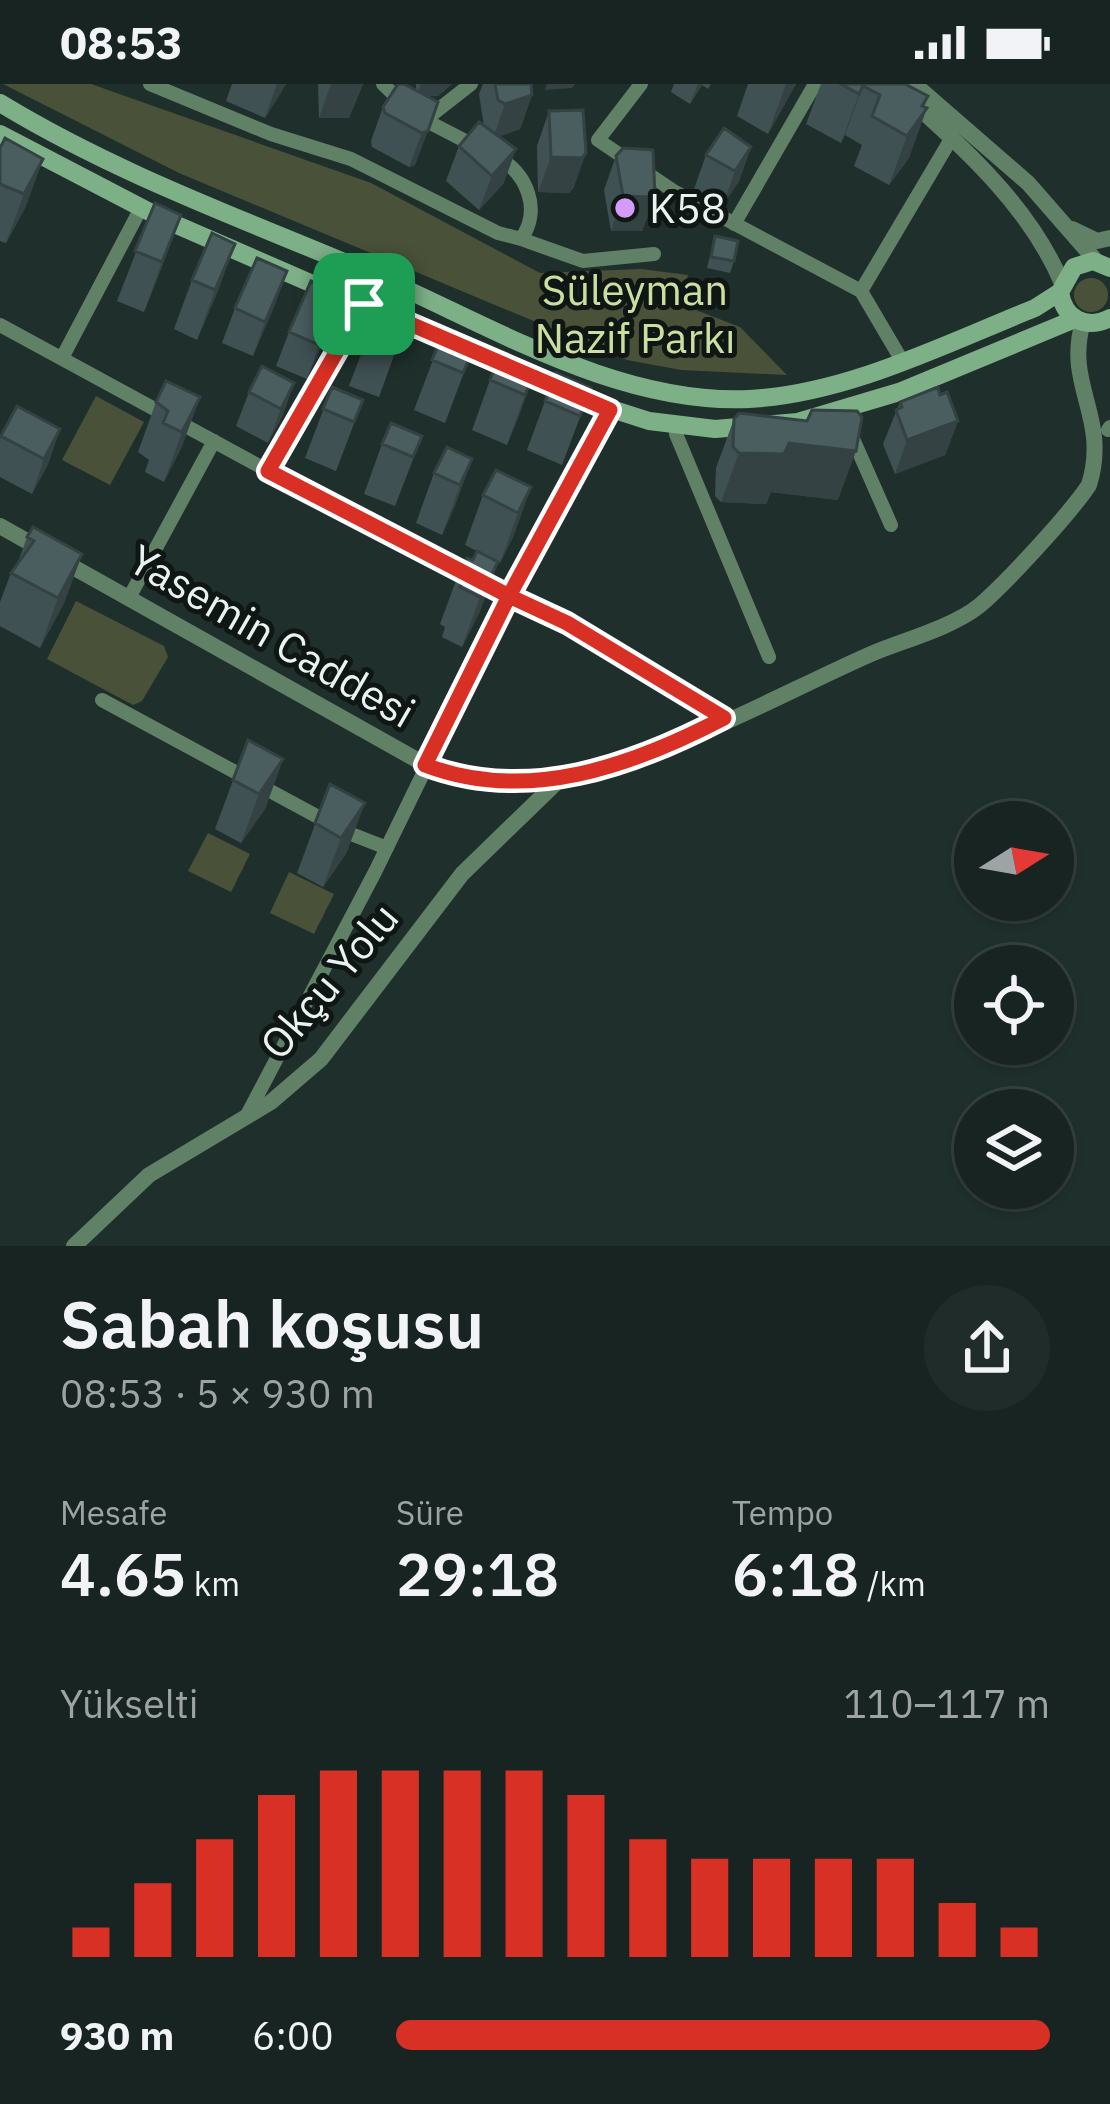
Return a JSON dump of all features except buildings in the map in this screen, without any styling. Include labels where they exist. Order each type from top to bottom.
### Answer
[{"type":"main road","points":[[0,103],[126,172],[563,361],[651,386],[749,399],[850,380],[1034,308],[1061,287],[1074,267],[1105,262]]},
{"type":"main road","points":[[0,134],[141,208],[610,410],[677,424],[757,427],[842,410],[1079,320],[1110,318]]},
{"type":"main road","points":[[1061,287],[1065,309],[1079,320]]},
{"type":"street","points":[[150,84],[271,134],[351,159],[498,233],[583,260],[653,254]]},
{"type":"street","points":[[383,84],[390,96],[425,120],[520,173],[532,217],[521,239]]},
{"type":"street","points":[[425,120],[471,84]]},
{"type":"street","points":[[640,84],[598,140],[734,224],[861,291],[902,359]]},
{"type":"street","points":[[734,224],[815,84]]},
{"type":"street","points":[[892,84],[1044,241],[1061,287]]},
{"type":"street","points":[[914,84],[1028,184],[1105,262]]},
{"type":"street","points":[[861,291],[951,140]]},
{"type":"street","points":[[62,358],[141,208]]},
{"type":"street","points":[[1067,227],[1097,241],[1110,238]]},
{"type":"street","points":[[268,471],[364,304]]},
{"type":"street","points":[[1079,320],[1080,364],[1109,428]]},
{"type":"street","points":[[0,325],[268,471],[567,623],[724,718]]},
{"type":"street","points":[[247,1116],[387,848],[509,596],[610,410]]},
{"type":"street","points":[[842,410],[891,525]]},
{"type":"street","points":[[677,424],[676,434],[700,497],[769,657]]},
{"type":"street","name":"Yasemin Caddesi","points":[[0,526],[425,765],[458,778],[560,779],[664,747],[977,608],[1088,485],[1109,428]]},
{"type":"street","points":[[130,596],[214,441]]},
{"type":"street","points":[[102,700],[346,832],[387,848]]},
{"type":"street","name":"Okçu Yolu","points":[[74,1246],[149,1175],[247,1116],[321,1060],[462,874],[560,779]]},
{"type":"green space","name":"Süleyman Nazif Parkı","points":[[3,84],[91,84],[371,183],[540,273],[641,269],[688,275],[680,304],[740,327],[787,375],[681,370],[627,360],[179,173]]},
{"type":"green space","points":[[1091,278],[1103,283],[1108,295],[1103,307],[1091,312],[1079,307],[1074,295],[1079,283]]},
{"type":"green space","points":[[96,396],[144,422],[110,485],[62,460]]},
{"type":"green space","points":[[76,601],[164,646],[168,657],[142,701],[133,705],[47,659]]},
{"type":"green space","points":[[208,833],[250,854],[231,892],[188,871]]},
{"type":"green space","points":[[289,872],[334,894],[314,934],[270,913]]},
{"type":"place","name":"K58","points":[[625,208]]},
{"type":"route","points":[[364,304],[268,471],[509,596],[425,765],[458,778],[560,779],[683,740],[724,718],[567,623],[509,596],[610,410],[364,304]]}]
